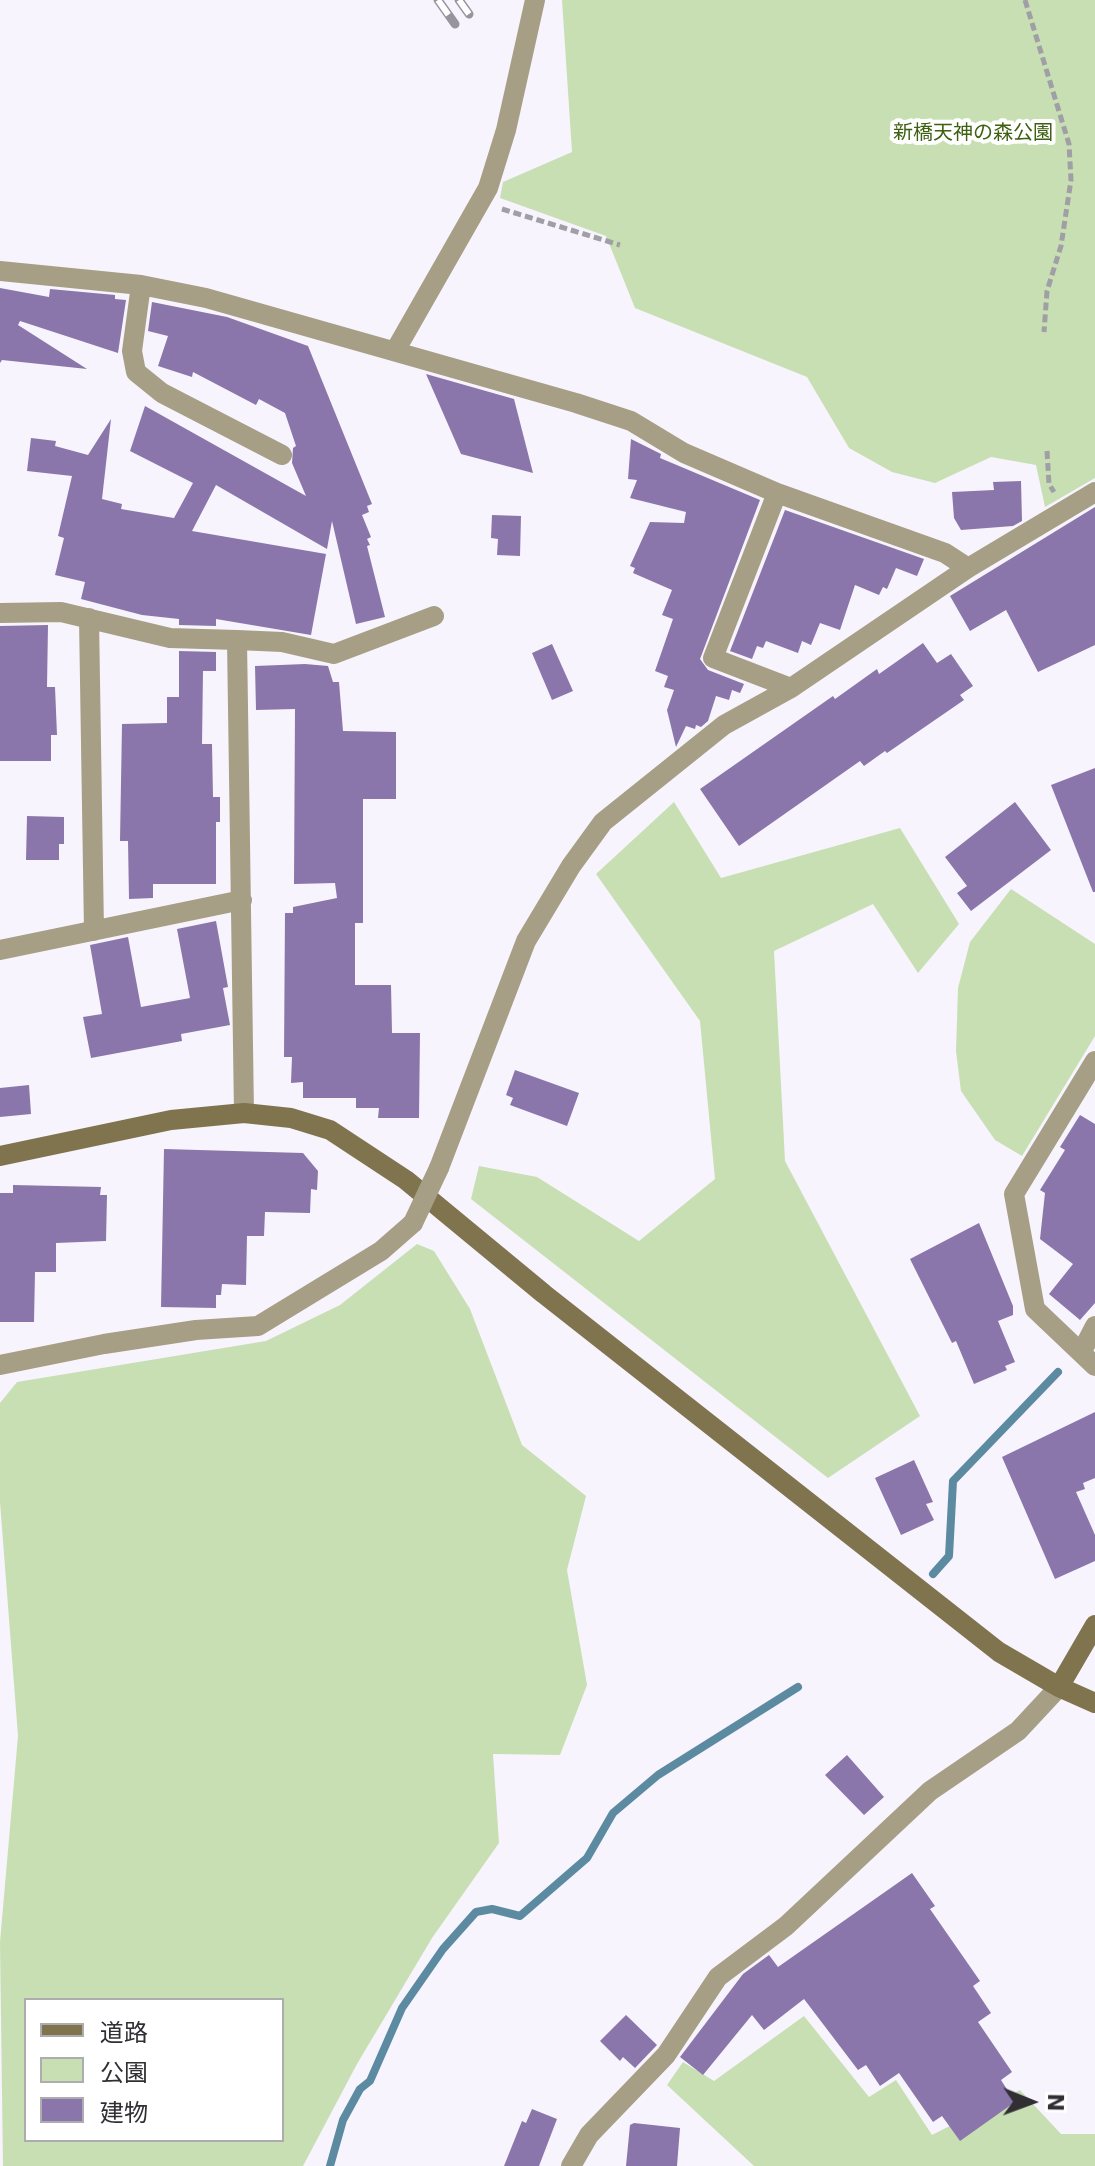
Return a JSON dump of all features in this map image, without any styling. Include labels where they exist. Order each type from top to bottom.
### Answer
[{"type":"street","points":[[395,351],[482,203],[506,130],[535,0]]},
{"type":"street","points":[[0,271],[141,285],[206,298],[631,421],[684,453],[777,493],[945,553],[968,568]]},
{"type":"street","points":[[141,285],[132,351],[136,372],[162,393],[282,455]]},
{"type":"street","points":[[0,1365],[196,1330],[258,1326],[381,1251],[413,1223],[439,1168],[526,941],[571,866],[603,822],[724,725],[791,688],[968,568],[1095,492]]},
{"type":"street","points":[[777,493],[713,658],[791,688]]},
{"type":"street","points":[[0,613],[61,612],[170,638],[282,642],[334,654],[434,616]]},
{"type":"street","points":[[89,618],[94,931]]},
{"type":"street","points":[[237,640],[244,1113]]},
{"type":"street","points":[[0,950],[242,900]]},
{"type":"street","points":[[1088,1360],[1035,1309],[1014,1194],[1095,1061]]},
{"type":"street","points":[[0,1156],[171,1120],[244,1113],[291,1118],[330,1130],[363,1150],[999,1652],[1059,1687],[1095,1703]]},
{"type":"street","points":[[1088,1360],[1095,1326]]},
{"type":"street","points":[[571,2166],[589,2135],[666,2055],[718,1977],[786,1926],[930,1791],[1018,1731],[1059,1687],[1095,1625]]},
{"type":"path","points":[[1025,0],[1069,144],[1068,211],[1047,291],[1044,332]]},
{"type":"path","points":[[482,203],[620,245]]},
{"type":"path","points":[[1047,451],[1049,484],[1066,509]]},
{"type":"green space","name":"新橋天神の森公園","points":[[562,0],[1095,0],[1095,478],[1045,507],[1036,465],[991,457],[935,483],[892,472],[849,448],[807,377],[635,308],[606,236],[500,198],[503,182],[572,152]]},
{"type":"green space","points":[[674,802],[721,878],[900,828],[959,924],[918,973],[873,904],[774,951],[785,1161],[920,1416],[828,1478],[471,1199],[479,1166],[537,1177],[639,1241],[715,1179],[700,1021],[596,874]]},
{"type":"green space","points":[[1011,889],[1095,944],[1095,1036],[1022,1156],[995,1140],[961,1091],[956,1051],[958,988],[970,942]]},
{"type":"green space","points":[[417,1244],[434,1251],[470,1309],[522,1445],[586,1496],[567,1570],[587,1685],[560,1755],[493,1754],[499,1843],[432,1938],[357,2064],[303,2166],[3,2166],[0,1942],[18,1736],[0,1502],[0,1403],[17,1382],[266,1341],[340,1305]]},
{"type":"green space","points":[[804,2016],[869,2097],[896,2080],[932,2135],[1020,2090],[1061,2134],[1095,2134],[1095,2166],[754,2166],[667,2085],[683,2062],[714,2081]]},
{"type":"building","points":[[0,288],[49,297],[50,289],[115,295],[115,299],[126,300],[118,353],[20,321],[18,325],[87,369],[2,360],[0,363]]},
{"type":"building","points":[[152,302],[227,317],[308,346],[372,504],[367,506],[369,512],[362,515],[371,537],[367,539],[370,545],[367,546],[385,617],[356,624],[332,521],[327,549],[216,485],[192,531],[326,554],[311,635],[216,619],[216,626],[179,625],[179,619],[142,615],[81,599],[85,582],[55,575],[64,538],[58,536],[72,476],[27,471],[31,438],[56,441],[55,446],[88,455],[111,419],[102,499],[122,504],[121,509],[174,518],[193,483],[130,451],[145,406],[306,496],[292,463],[293,448],[296,446],[285,413],[259,399],[256,405],[193,372],[192,377],[158,366],[168,336],[148,331]]},
{"type":"building","points":[[426,374],[514,399],[533,473],[461,454]]},
{"type":"building","points":[[631,439],[661,454],[660,458],[760,500],[700,659],[708,670],[744,684],[740,693],[732,690],[729,700],[716,696],[708,721],[701,727],[696,725],[695,729],[686,726],[676,747],[667,710],[674,690],[664,687],[668,676],[655,671],[673,619],[662,615],[672,590],[633,573],[635,568],[630,566],[650,522],[684,523],[686,512],[630,498],[637,480],[628,479]]},
{"type":"building","points":[[1021,481],[1022,521],[1013,526],[961,530],[954,518],[952,492],[994,490],[993,482]]},
{"type":"building","points":[[1095,507],[1095,645],[1038,672],[1006,610],[970,631],[950,596]]},
{"type":"building","points":[[785,510],[924,559],[917,576],[896,568],[887,589],[883,587],[879,595],[855,585],[840,630],[820,623],[811,645],[802,641],[798,653],[766,641],[763,648],[757,646],[752,659],[730,651]]},
{"type":"building","points":[[492,515],[521,516],[520,556],[497,555],[498,539],[491,538]]},
{"type":"building","points":[[48,625],[47,687],[55,687],[57,735],[51,735],[51,761],[0,761],[0,626]]},
{"type":"building","points":[[923,643],[937,663],[951,654],[973,686],[960,695],[964,700],[887,753],[885,751],[864,766],[860,761],[739,846],[700,789],[833,696],[835,699],[877,669],[879,674]]},
{"type":"building","points":[[552,644],[573,691],[552,700],[532,653]]},
{"type":"building","points":[[179,651],[216,652],[216,671],[203,671],[202,744],[212,744],[213,797],[220,797],[220,822],[216,822],[216,884],[153,884],[153,898],[129,899],[128,841],[120,841],[122,724],[167,723],[167,697],[179,697]]},
{"type":"building","points":[[255,666],[328,666],[333,682],[339,682],[343,731],[396,732],[396,799],[363,799],[363,923],[355,923],[355,985],[391,985],[392,1033],[420,1033],[419,1118],[378,1118],[379,1108],[356,1108],[356,1098],[303,1098],[303,1082],[291,1083],[292,1057],[284,1057],[285,913],[293,913],[293,907],[337,898],[335,883],[294,884],[295,709],[256,710]]},
{"type":"building","points":[[1095,768],[1095,892],[1093,892],[1051,785]]},
{"type":"building","points":[[1015,802],[1051,850],[971,911],[957,893],[967,886],[945,857]]},
{"type":"building","points":[[27,816],[64,817],[64,844],[59,844],[59,860],[26,860]]},
{"type":"building","points":[[216,921],[228,987],[223,988],[230,1025],[181,1034],[182,1041],[91,1058],[83,1017],[102,1014],[90,945],[128,937],[141,1007],[190,998],[177,929]]},
{"type":"building","points":[[515,1070],[579,1093],[567,1126],[510,1105],[513,1098],[506,1095]]},
{"type":"building","points":[[29,1085],[31,1114],[0,1117],[0,1088]]},
{"type":"building","points":[[1080,1115],[1095,1124],[1095,1303],[1080,1320],[1049,1294],[1073,1264],[1040,1239],[1045,1193],[1040,1190],[1065,1150],[1060,1147]]},
{"type":"building","points":[[164,1149],[303,1153],[318,1171],[317,1190],[311,1189],[310,1213],[265,1212],[264,1236],[247,1236],[246,1285],[222,1284],[221,1295],[216,1295],[216,1308],[161,1307]]},
{"type":"building","points":[[13,1185],[101,1187],[100,1195],[107,1195],[106,1241],[56,1243],[56,1272],[35,1272],[34,1322],[0,1322],[0,1193],[13,1193]]},
{"type":"building","points":[[979,1223],[1013,1306],[1013,1315],[998,1321],[1015,1362],[1005,1366],[1007,1370],[974,1384],[956,1341],[952,1343],[910,1259]]},
{"type":"building","points":[[1095,1412],[1095,1478],[1083,1483],[1085,1489],[1076,1492],[1095,1535],[1095,1561],[1055,1579],[1002,1457]]},
{"type":"building","points":[[914,1460],[933,1502],[926,1504],[934,1520],[901,1535],[875,1478]]},
{"type":"building","points":[[847,1755],[884,1797],[864,1815],[825,1775]]},
{"type":"building","points":[[912,1873],[935,1906],[930,1909],[980,1981],[973,1986],[991,2013],[978,2022],[1012,2072],[1001,2080],[1015,2102],[960,2141],[942,2116],[933,2122],[899,2073],[880,2086],[866,2065],[858,2070],[804,1999],[764,2030],[752,2015],[703,2075],[680,2057],[743,1974],[769,1955],[778,1967]]},
{"type":"building","points":[[626,2015],[657,2045],[635,2068],[623,2057],[620,2061],[600,2041]]},
{"type":"building","points":[[532,2109],[557,2119],[539,2166],[504,2166],[522,2121],[526,2123]]},
{"type":"building","points":[[630,2125],[680,2128],[677,2166],[626,2166]]},
{"type":"waterway","points":[[933,1574],[949,1556],[953,1481],[1058,1372]]},
{"type":"waterway","points":[[330,2166],[343,2120],[360,2089],[370,2081],[402,2008],[443,1949],[476,1912],[492,1909],[520,1916],[587,1858],[613,1813],[658,1775],[798,1687]]},
{"type":"railway","points":[[438,0],[455,24]]},
{"type":"railway","points":[[459,0],[469,14]]}]
